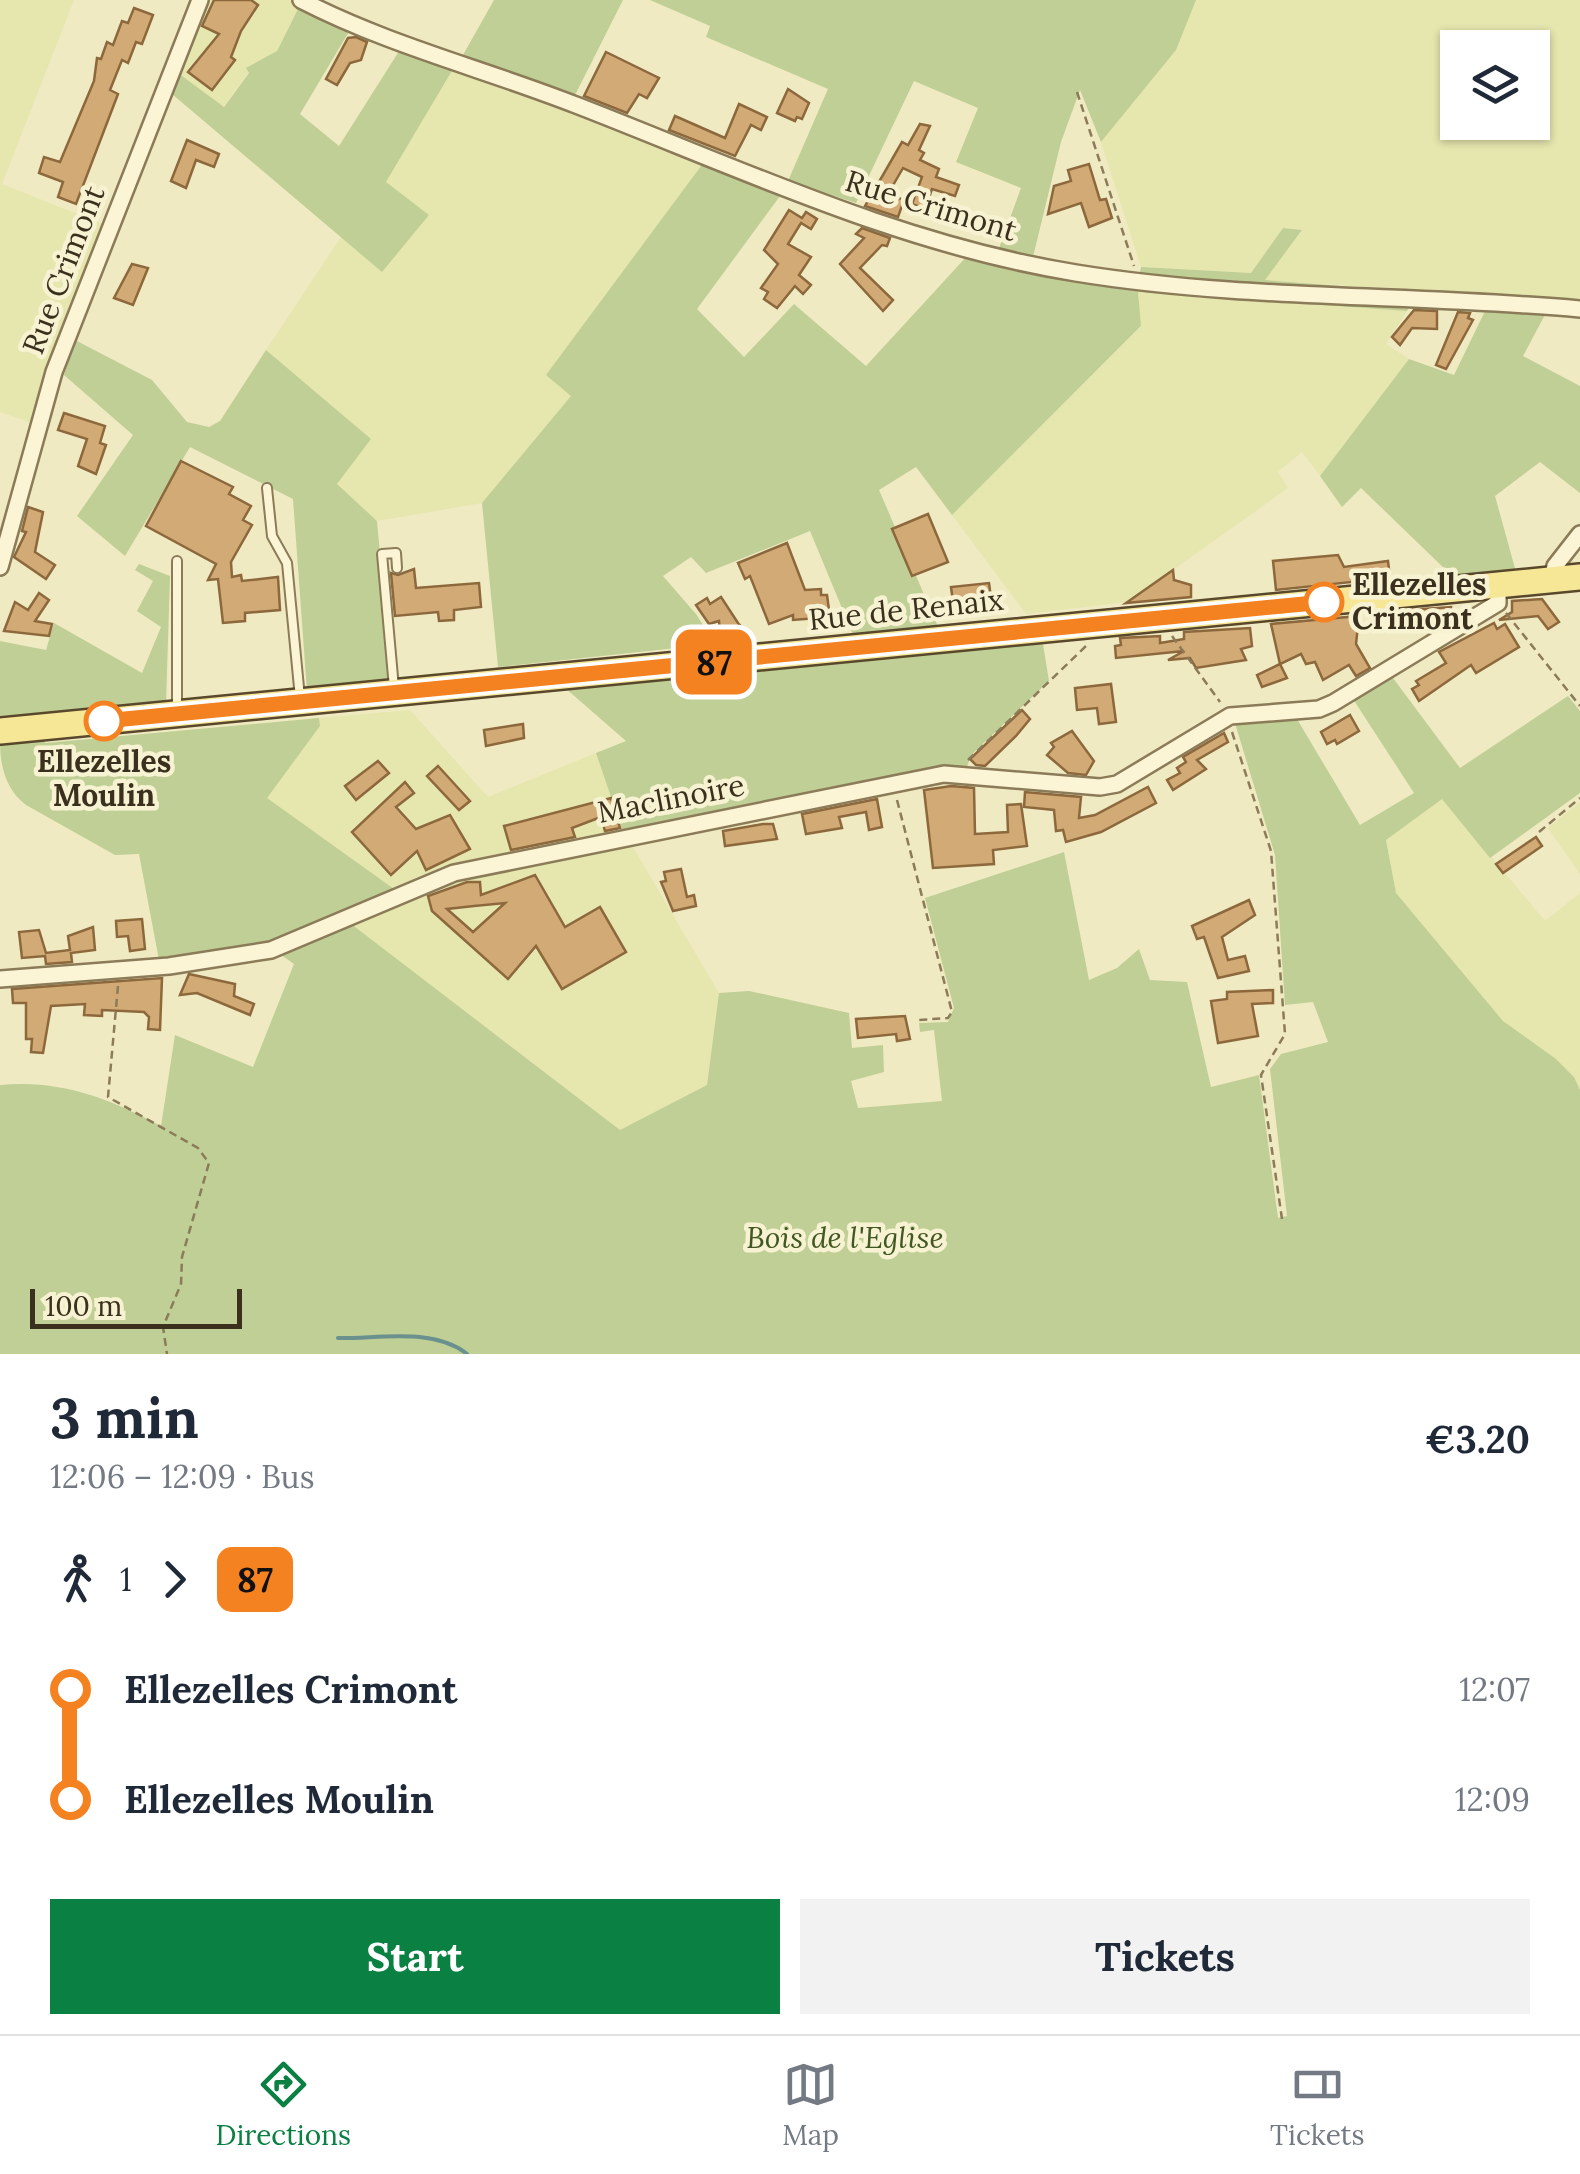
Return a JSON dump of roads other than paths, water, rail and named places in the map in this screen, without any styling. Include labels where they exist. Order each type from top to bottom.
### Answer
[{"type":"main road","name":"Rue de Renaix","points":[[0,731],[1104,623],[1498,594],[1552,579],[1580,576]]},
{"type":"street","name":"Rue Crimont","points":[[0,566],[35,427],[54,372],[200,0]]},
{"type":"street","name":"Rue Crimont","points":[[301,0],[370,33],[522,84],[884,224],[1026,264],[1138,282],[1580,310]]},
{"type":"street","points":[[1552,579],[1555,566],[1580,534]]},
{"type":"street","name":"Maclinoire","points":[[0,979],[119,970],[271,950],[454,873],[894,784],[968,773],[1100,788],[1117,784],[1230,716],[1318,709],[1333,703],[1498,594]]},
{"type":"lane","points":[[268,488],[272,536],[286,563],[300,702]]},
{"type":"lane","points":[[394,693],[382,554],[396,553],[398,568]]},
{"type":"lane","points":[[176,561],[178,714]]},
{"type":"waterway","points":[[338,1338],[422,1337],[467,1354]]},
{"type":"place","name":"Ellezelles Crimont","points":[[1324,602]]},
{"type":"place","name":"Ellezelles Moulin","points":[[104,721]]},
{"type":"park label","name":"Bois de l'Eglise","points":[[845,1238]]}]
